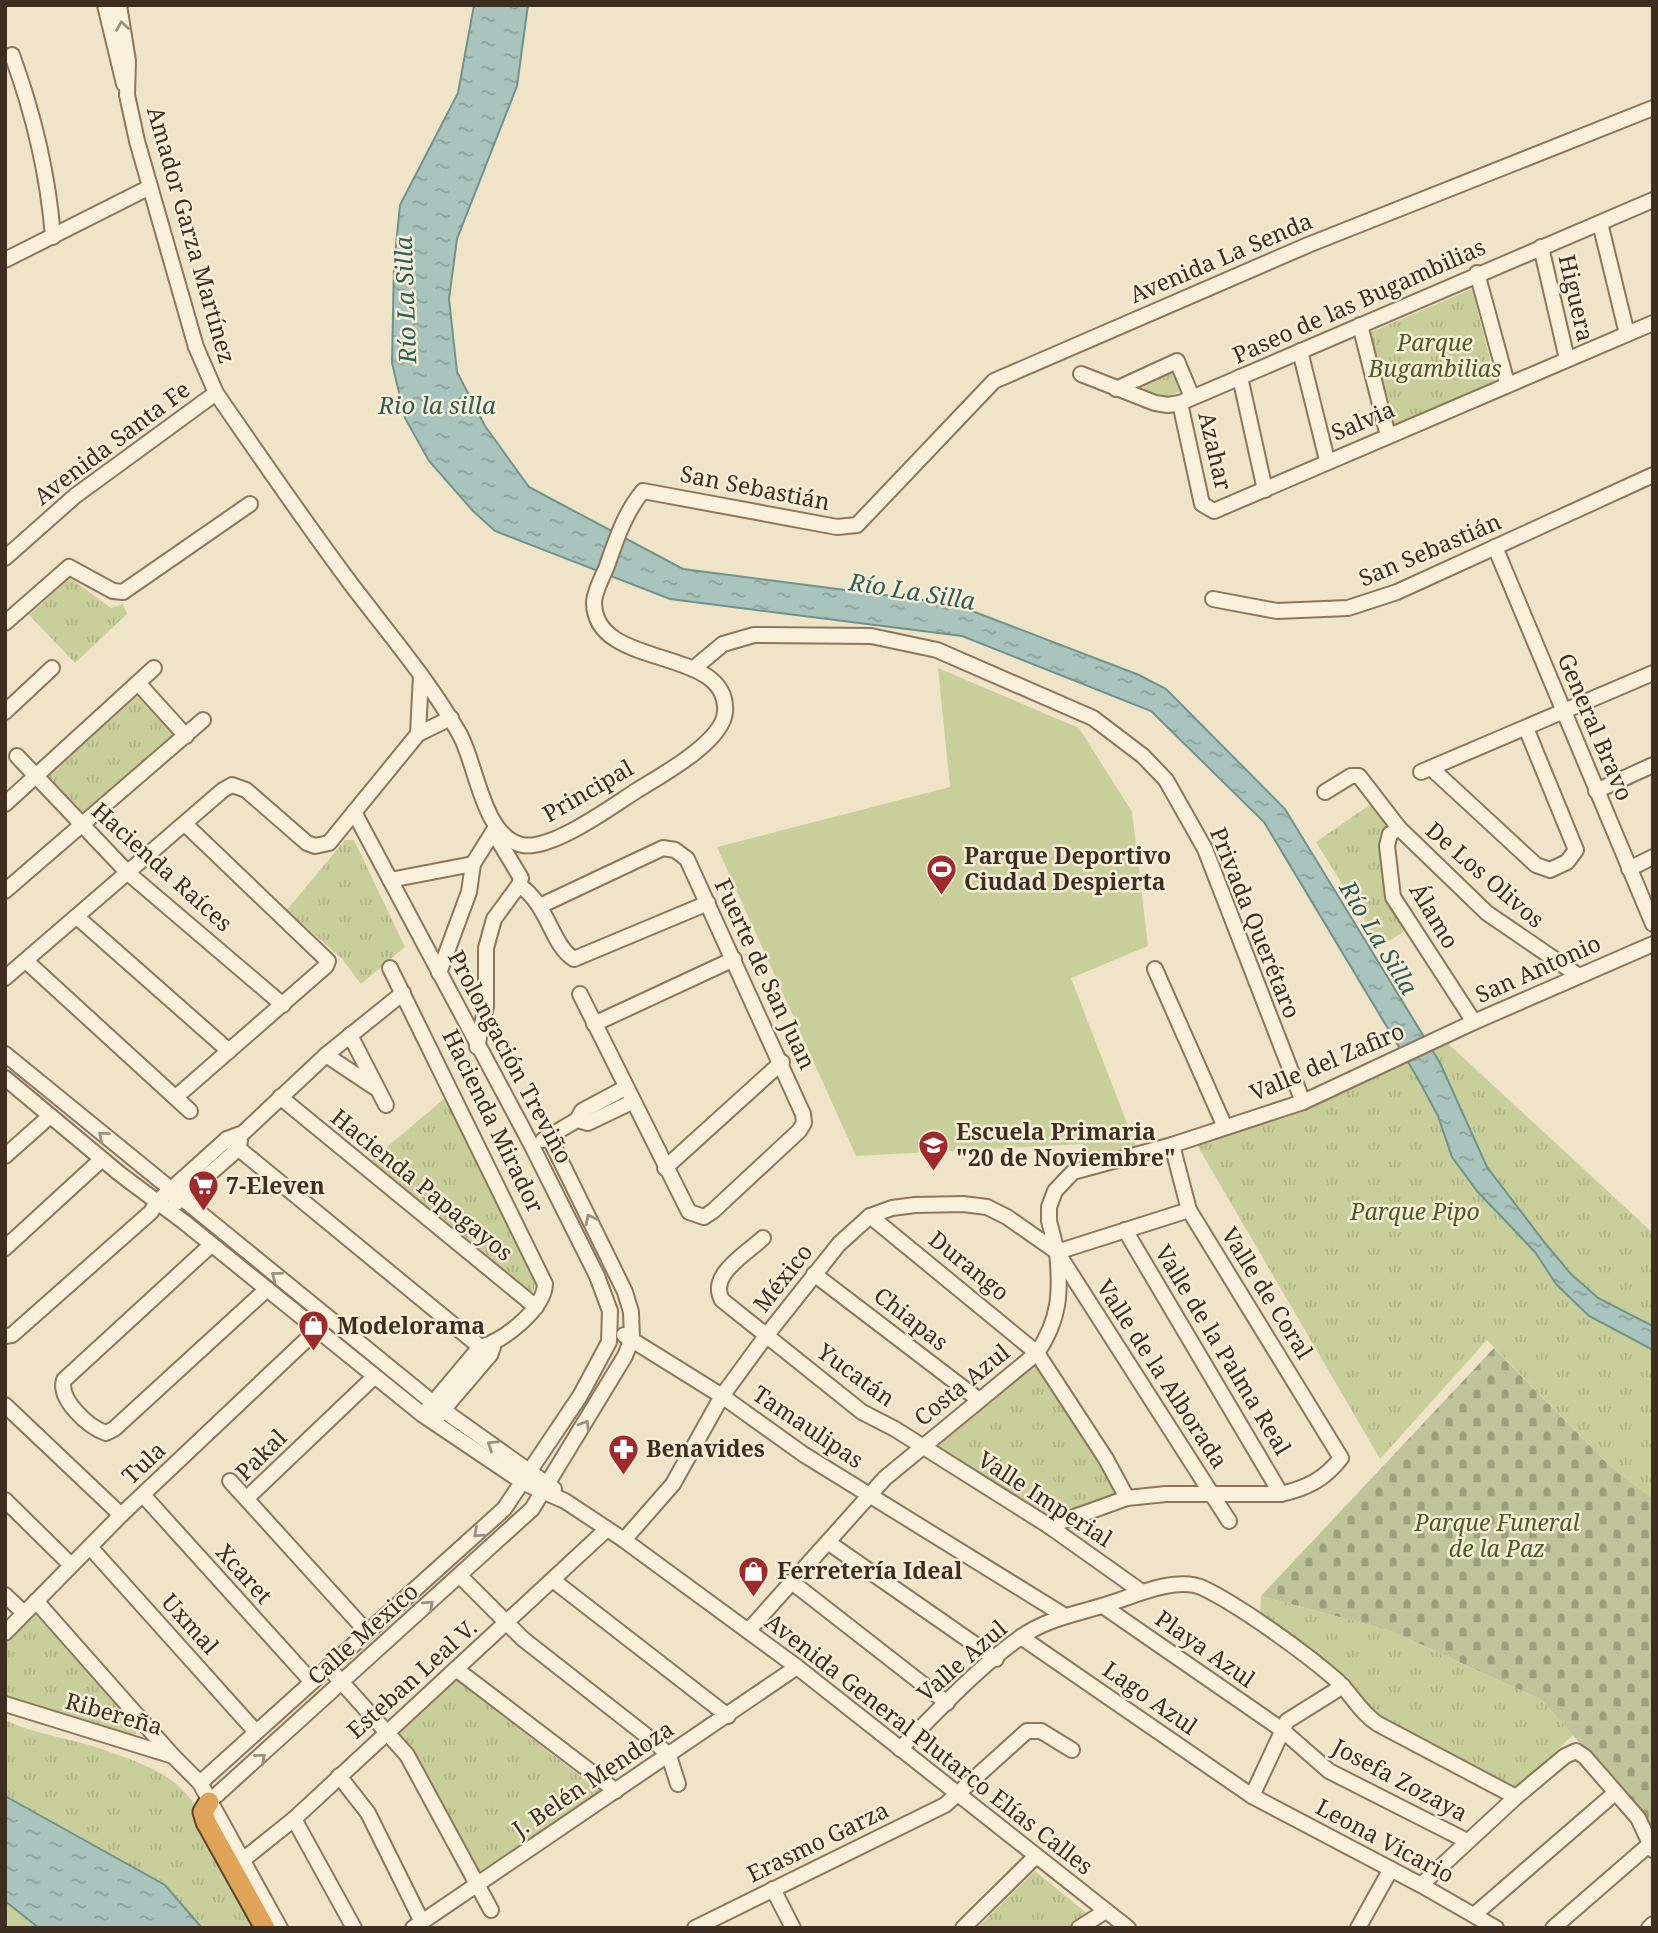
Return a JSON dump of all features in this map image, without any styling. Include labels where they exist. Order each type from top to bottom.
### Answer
[{"type":"highway","points":[[209,1802],[203,1812],[206,1822],[265,1928]]},
{"type":"street","points":[[104,5],[127,95]]},
{"type":"street","name":"Amador Garza Martínez","points":[[119,5],[128,61],[127,95],[150,187],[196,347],[216,393]]},
{"type":"street","points":[[12,55],[40,142],[50,195],[53,236]]},
{"type":"street","name":"Avenida La Senda","points":[[857,524],[976,397],[1001,378],[1340,232],[1653,108]]},
{"type":"street","points":[[5,260],[150,187]]},
{"type":"street","name":"Paseo de las Bugambilias","points":[[1081,374],[1155,403],[1167,405],[1186,400],[1477,273],[1653,200]]},
{"type":"street","points":[[1600,223],[1627,334]]},
{"type":"street","name":"Higuera","points":[[1541,247],[1567,359]]},
{"type":"street","points":[[1477,273],[1507,383]]},
{"type":"street","name":"Salvia","points":[[1207,509],[1214,511],[1265,490],[1327,460],[1653,323]]},
{"type":"street","points":[[1360,325],[1388,436]]},
{"type":"street","points":[[1300,351],[1327,460]]},
{"type":"street","name":"Azahar","points":[[1116,389],[1177,361],[1186,400],[1202,504],[1207,509]]},
{"type":"street","points":[[1240,377],[1265,490]]},
{"type":"street","points":[[216,393],[322,544],[451,718],[466,744],[494,829],[519,874],[519,885],[494,919],[486,948],[486,1006],[477,1047]]},
{"type":"street","name":"Avenida Santa Fe","points":[[5,558],[67,503],[216,393]]},
{"type":"street","name":"San Sebastián","points":[[1213,599],[1277,611],[1348,608],[1397,592],[1651,481]]},
{"type":"street","name":"San Sebastián","points":[[640,495],[837,527],[857,524]]},
{"type":"street","name":"Principal","points":[[494,829],[507,839],[522,845],[535,845],[551,840],[603,812],[707,742],[722,725],[725,714],[724,699],[714,683],[693,669],[633,649],[616,640],[600,622],[594,602],[618,534],[640,495]]},
{"type":"street","points":[[5,623],[69,567],[118,593],[250,504]]},
{"type":"street","name":"General Bravo","points":[[1495,547],[1653,924]]},
{"type":"street","name":"Privada Querétaro","points":[[693,669],[723,643],[754,635],[871,636],[937,650],[1093,718],[1143,756],[1166,780],[1199,838],[1309,1099]]},
{"type":"street","points":[[5,804],[154,667]]},
{"type":"street","points":[[5,712],[52,668]]},
{"type":"street","points":[[1526,728],[1576,850],[1567,862],[1550,870],[1536,865],[1426,770],[1653,673]]},
{"type":"street","points":[[418,734],[421,675]]},
{"type":"street","points":[[138,683],[186,736]]},
{"type":"street","points":[[5,978],[232,785],[246,790],[307,843],[315,846],[329,843],[418,734],[451,718]]},
{"type":"street","points":[[5,891],[203,720]]},
{"type":"street","name":"Hacienda Raíces","points":[[17,757],[128,873],[283,1005]]},
{"type":"street","points":[[1596,792],[1653,765]]},
{"type":"street","name":"De Los Olivos","points":[[1325,792],[1351,776],[1359,776],[1399,828],[1487,913],[1579,976]]},
{"type":"street","name":"Prolongación Treviño","points":[[354,812],[532,1146],[597,1276],[610,1311],[611,1329],[602,1361],[528,1477]]},
{"type":"street","points":[[176,1097],[283,1005],[328,961],[185,824]]},
{"type":"street","name":"Álamo","points":[[1399,828],[1390,834],[1387,846],[1393,897],[1474,1022]]},
{"type":"street","points":[[439,973],[468,891],[473,864],[494,829]]},
{"type":"street","name":"Fuerte de San Juan","points":[[542,905],[663,848],[675,850],[687,859],[708,903],[782,1062],[803,1114],[804,1123],[704,1217],[696,1216],[684,1206],[665,1168]]},
{"type":"street","points":[[1629,869],[1653,857]]},
{"type":"street","points":[[390,880],[473,864]]},
{"type":"street","points":[[519,885],[542,905],[564,950],[575,959],[708,903]]},
{"type":"street","points":[[77,917],[229,1051]]},
{"type":"street","name":"San Antonio","points":[[1442,1038],[1653,944]]},
{"type":"street","points":[[594,1024],[734,959]]},
{"type":"street","points":[[26,961],[190,1111]]},
{"type":"street","name":"Hacienda Mirador","points":[[390,968],[544,1276],[539,1302]]},
{"type":"street","points":[[1155,969],[1225,1127]]},
{"type":"street","points":[[5,1336],[12,1335],[175,1195],[326,1055],[403,993]]},
{"type":"street","points":[[580,994],[665,1168],[782,1062]]},
{"type":"street","points":[[350,1035],[386,1105]]},
{"type":"street","name":"Valle del Zafiro","points":[[1057,1252],[1049,1221],[1055,1191],[1073,1172],[1172,1145],[1309,1099],[1442,1038]]},
{"type":"street","name":"Avenida General Plutarco Elías Calles","points":[[5,1054],[175,1195],[528,1477]]},
{"type":"street","points":[[326,1055],[376,1088]]},
{"type":"street","name":"Avenida General Plutarco Elías Calles","points":[[5,1078],[158,1208],[211,1245],[428,1419],[528,1477],[624,1540],[797,1667],[1128,1928]]},
{"type":"street","points":[[532,1146],[578,1120],[582,1111],[625,1088]]},
{"type":"street","name":"Hacienda Papagayos","points":[[280,1097],[539,1302]]},
{"type":"street","points":[[578,1120],[588,1123],[632,1102]]},
{"type":"street","points":[[5,1156],[50,1116]]},
{"type":"street","name":"Prolongación Treviño","points":[[545,1488],[618,1371],[632,1338],[631,1312],[621,1280],[549,1137]]},
{"type":"street","points":[[232,1144],[488,1349]]},
{"type":"street","name":"Valle de Coral","points":[[1172,1145],[1189,1210],[1341,1458],[1310,1486],[1281,1494]]},
{"type":"street","points":[[5,1248],[102,1159]]},
{"type":"street","points":[[120,1174],[132,1159]]},
{"type":"street","name":"México","points":[[624,1540],[673,1484],[722,1396],[766,1336],[839,1244],[870,1216],[892,1208],[963,1204],[987,1207],[1057,1252]]},
{"type":"street","points":[[1057,1252],[1189,1210]]},
{"type":"street","name":"Durango","points":[[870,1216],[948,1277],[1037,1353],[1099,1448],[1127,1498]]},
{"type":"street","points":[[1027,1231],[1049,1221]]},
{"type":"street","name":"Valle de la Palma Real","points":[[1125,1230],[1281,1494]]},
{"type":"street","name":"Yucatán","points":[[763,1238],[718,1284],[722,1300],[862,1412],[922,1446]]},
{"type":"street","points":[[211,1245],[64,1380],[61,1389],[64,1396],[97,1430],[106,1433],[114,1429],[267,1289]]},
{"type":"street","name":"Costa Azul","points":[[748,1631],[829,1543],[868,1495],[922,1446],[1037,1353],[1052,1330],[1058,1310],[1057,1252]]},
{"type":"street","name":"Valle de la Alborada","points":[[1057,1252],[1228,1521]]},
{"type":"street","name":"Chiapas","points":[[814,1274],[979,1400]]},
{"type":"street","points":[[428,1419],[488,1349],[539,1302]]},
{"type":"street","name":"Tula","points":[[5,1633],[121,1515],[330,1319]]},
{"type":"street","points":[[611,1329],[632,1338],[722,1396]]},
{"type":"street","name":"Pakal","points":[[367,1632],[247,1498],[374,1377]]},
{"type":"street","name":"Tamaulipas","points":[[722,1396],[803,1454],[1065,1616]]},
{"type":"street","points":[[5,1405],[121,1515]]},
{"type":"street","name":"Valle Imperial","points":[[922,1446],[1049,1526],[1142,1592]]},
{"type":"street","name":"Calle Mexico","points":[[200,1783],[504,1509],[528,1477]]},
{"type":"street","points":[[230,1481],[247,1498]]},
{"type":"street","name":"Calle Mexico","points":[[209,1802],[520,1522],[545,1488]]},
{"type":"street","points":[[1049,1526],[1127,1498],[1281,1494]]},
{"type":"street","name":"Xcaret","points":[[143,1495],[312,1682]]},
{"type":"street","points":[[5,1500],[71,1565]]},
{"type":"street","name":"Esteban Leal V.","points":[[244,1859],[294,1819],[554,1581],[607,1529]]},
{"type":"street","points":[[829,1543],[996,1658]]},
{"type":"street","name":"Uxmal","points":[[89,1547],[256,1732]]},
{"type":"street","points":[[460,1576],[506,1624],[669,1756],[678,1784]]},
{"type":"street","points":[[554,1581],[728,1716]]},
{"type":"street","points":[[793,1583],[947,1703]]},
{"type":"street","name":"Valle Azul","points":[[900,1749],[1021,1637],[1065,1616],[1142,1592],[1182,1585],[1201,1587],[1260,1625],[1342,1686],[1358,1708],[1378,1724],[1516,1797]]},
{"type":"street","points":[[5,1595],[24,1613]]},
{"type":"street","points":[[36,1601],[173,1756]]},
{"type":"street","name":"Playa Azul","points":[[1103,1606],[1281,1729]]},
{"type":"street","name":"Lago Azul","points":[[1021,1637],[1252,1796]]},
{"type":"street","points":[[328,1667],[388,1731],[422,1778],[491,1910]]},
{"type":"street","name":"J. Belén Mendoza","points":[[417,1925],[797,1667]]},
{"type":"street","points":[[456,1669],[616,1791]]},
{"type":"street","points":[[1252,1796],[1281,1729],[1291,1718],[1342,1686]]},
{"type":"street","name":"Ribereña","points":[[5,1704],[173,1756],[200,1783],[281,1928]]},
{"type":"street","name":"Josefa Zozaya","points":[[1281,1729],[1329,1771],[1467,1841]]},
{"type":"street","name":"Erasmo Garza","points":[[695,1928],[933,1811],[958,1795],[1027,1731],[1041,1731],[1072,1750]]},
{"type":"street","points":[[1421,1885],[1516,1797],[1565,1756],[1576,1751],[1585,1757],[1638,1818],[1652,1846],[1553,1928]]},
{"type":"street","points":[[339,1776],[368,1813],[417,1925]]},
{"type":"street","points":[[1474,1915],[1615,1793]]},
{"type":"street","name":"Leona Vicario","points":[[1252,1796],[1421,1885],[1496,1928]]},
{"type":"street","points":[[294,1819],[354,1928]]},
{"type":"street","points":[[963,1928],[1035,1857]]},
{"type":"street","points":[[1358,1928],[1391,1869]]},
{"type":"street","points":[[773,1889],[793,1928]]},
{"type":"street","points":[[1079,1928],[1106,1911]]},
{"type":"green space","name":"Parque Bugambilias","points":[[1472,289],[1496,383],[1391,426],[1364,335]]},
{"type":"green space","points":[[1171,373],[1176,375],[1181,391],[1162,399],[1143,390],[1144,383]]},
{"type":"green space","points":[[70,578],[111,608],[123,604],[127,614],[75,663],[29,615]]},
{"type":"green space","name":"Parque Deportivo Ciudad Despierta","points":[[938,668],[1079,728],[1132,812],[1148,946],[1071,978],[1137,1149],[1082,1163],[1083,1144],[856,1156],[717,847],[950,787]]},
{"type":"green space","points":[[134,692],[175,736],[82,816],[45,776]]},
{"type":"green space","points":[[1378,799],[1399,828],[1389,863],[1411,927],[1381,946],[1316,842]]},
{"type":"green space","points":[[345,840],[354,840],[405,947],[361,984],[342,959],[287,910]]},
{"type":"green space","name":"Parque Pipo","points":[[1442,1038],[1653,1233],[1653,1499],[1609,1465],[1487,1340],[1380,1459],[1193,1138],[1316,1096]]},
{"type":"green space","points":[[445,1098],[536,1280],[533,1292],[523,1291],[368,1163]]},
{"type":"green space","name":"Parque Funeral de la Paz","points":[[1494,1348],[1609,1465],[1653,1499],[1653,1833],[1648,1821],[1542,1700],[1391,1631],[1261,1596]]},
{"type":"green space","points":[[1037,1362],[1119,1496],[1043,1518],[936,1448]]},
{"type":"green space","points":[[1261,1596],[1391,1631],[1542,1700],[1573,1735],[1517,1788],[1375,1717],[1342,1676],[1260,1621]]},
{"type":"green space","points":[[35,1614],[136,1724],[136,1734],[125,1739],[5,1699],[5,1643]]},
{"type":"green space","points":[[456,1679],[603,1794],[478,1878],[395,1734]]},
{"type":"green space","points":[[5,1720],[121,1756],[175,1783],[188,1796],[213,1831],[265,1928],[5,1928]]},
{"type":"green space","points":[[1035,1871],[1089,1915],[1067,1928],[977,1928]]},
{"type":"water","points":[[474,5],[528,5],[517,86],[457,239],[449,299],[457,372],[485,426],[529,487],[683,569],[954,604],[1139,675],[1166,689],[1285,809],[1440,1063],[1487,1167],[1571,1274],[1598,1298],[1653,1326],[1653,1350],[1589,1316],[1556,1284],[1535,1252],[1477,1191],[1452,1157],[1438,1116],[1417,1077],[1264,822],[1151,711],[962,636],[670,599],[495,531],[473,511],[429,461],[405,418],[392,363],[394,265],[400,205],[458,93]]},
{"type":"water","points":[[5,1796],[165,1885],[202,1928],[39,1928],[5,1901]]},
{"type":"place","name":"Parque Deportivo Ciudad Despierta","points":[[941,896]]},
{"type":"place","name":"Escuela Primaria \"20 de Noviembre\"","points":[[933,1172]]},
{"type":"place","name":"7-Eleven","points":[[203,1213]]},
{"type":"place","name":"Modelorama","points":[[314,1353]]},
{"type":"place","name":"Benavides","points":[[623,1476]]},
{"type":"place","name":"Ferretería Ideal","points":[[754,1598]]},
{"type":"water label","name":"Río La Silla","points":[[406,300]]},
{"type":"water label","name":"Rio la silla","points":[[437,406]]},
{"type":"water label","name":"Río La Silla","points":[[912,592]]},
{"type":"water label","name":"Río La Silla","points":[[1378,938]]}]
